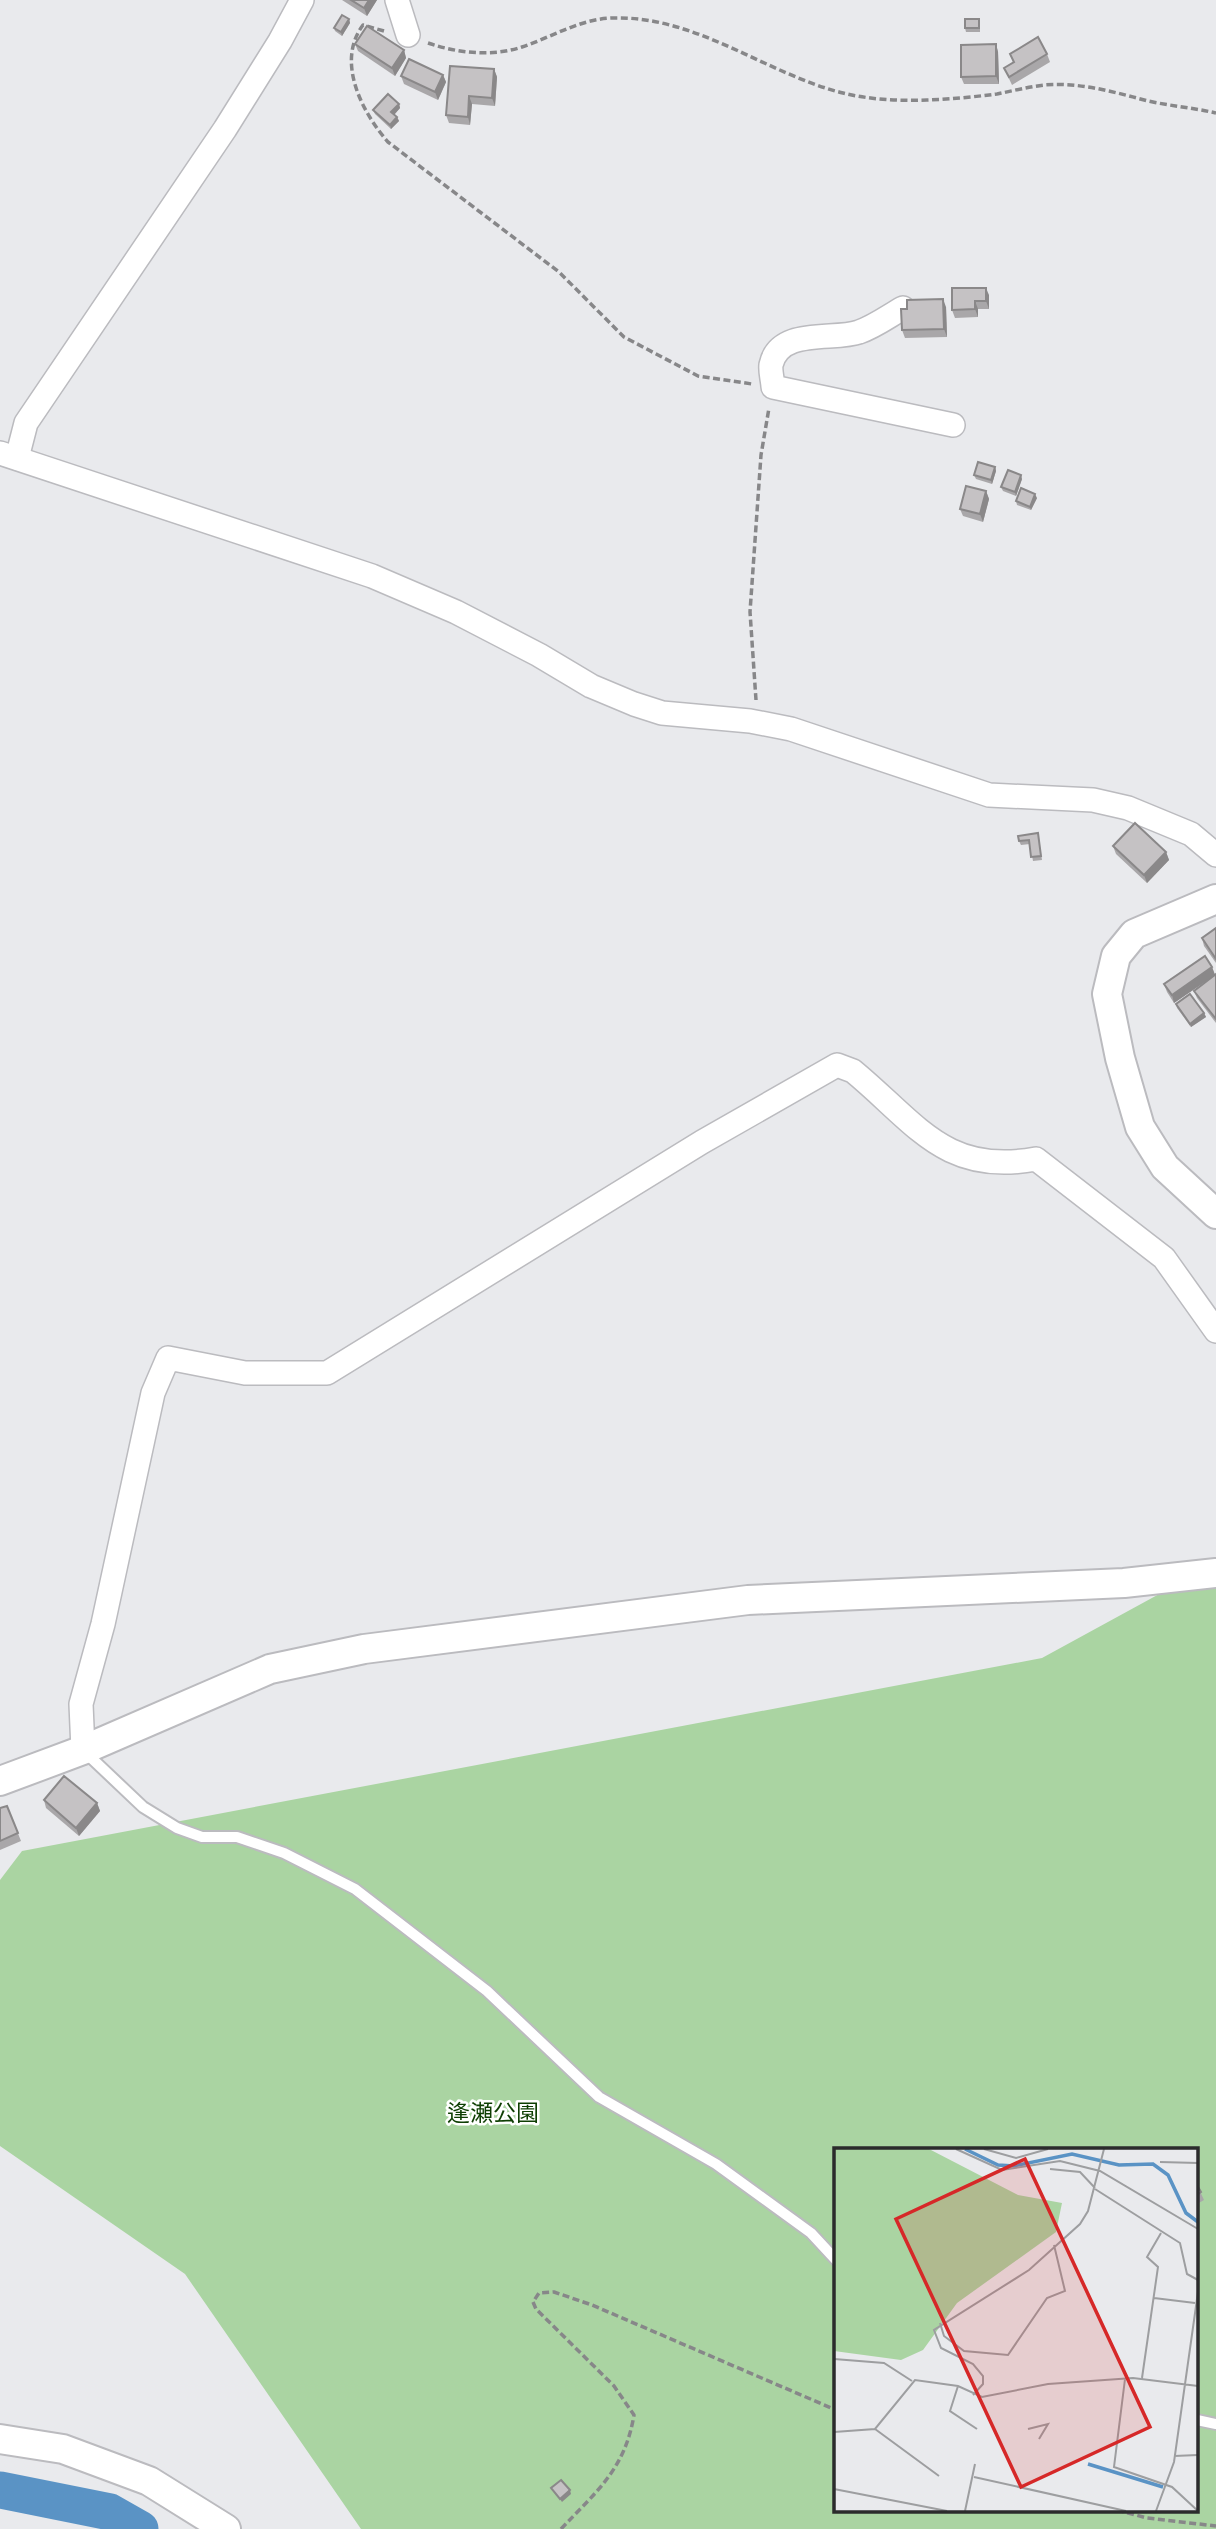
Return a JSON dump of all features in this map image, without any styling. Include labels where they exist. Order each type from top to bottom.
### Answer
[{"type":"street","points":[[302,0],[281,41],[225,130],[26,423],[9,455],[372,576],[456,612],[615,697],[662,713],[750,721],[790,729],[989,794],[1093,800],[1128,808],[1191,834],[1216,855]]},
{"type":"street","points":[[397,0],[408,35]]},
{"type":"street","points":[[903,308],[858,333],[819,335],[792,342],[779,352],[771,365],[773,387],[953,425]]},
{"type":"street","points":[[1216,899],[1134,934],[1116,956],[1107,994],[1120,1058],[1140,1127],[1165,1167],[1216,1214]]},
{"type":"street","points":[[83,1750],[81,1704],[103,1624],[153,1393],[168,1358],[245,1373],[327,1373],[702,1142],[837,1065],[853,1071],[935,1143],[961,1157],[1007,1164],[1036,1159],[1164,1258],[1216,1331]]},
{"type":"street","points":[[0,1782],[83,1750],[270,1669],[365,1649],[748,1600],[1124,1583],[1216,1573]]},
{"type":"street","points":[[0,2438],[63,2449],[149,2480],[226,2529]]},
{"type":"lane","points":[[83,1750],[143,1807],[177,1828],[202,1836],[237,1838],[284,1853],[355,1889],[487,1991],[599,2097],[716,2164],[811,2233],[834,2258]]},
{"type":"lane","points":[[1198,2420],[1216,2424]]},
{"type":"path","points":[[750,721],[756,698],[750,612],[761,454],[773,387],[698,376],[624,337],[559,272],[388,142],[369,121],[350,56],[351,41],[363,25],[408,35],[445,49],[481,54],[520,48],[573,26],[611,18],[654,21],[692,32],[842,93],[866,97],[929,99],[996,94],[1045,85],[1102,88],[1149,101],[1216,113]]},
{"type":"path","points":[[561,2529],[617,2467],[629,2444],[634,2415],[614,2386],[536,2309],[533,2302],[539,2293],[554,2292],[592,2305],[834,2409]]},
{"type":"path","points":[[1124,2512],[1147,2518],[1216,2526]]},
{"type":"green space","name":"逢瀬公園","points":[[1216,1563],[1216,2529],[361,2529],[185,2274],[0,2146],[0,1880],[22,1851],[1042,1658]]},
{"type":"building","points":[[351,0],[369,0],[364,8]]},
{"type":"building","points":[[342,15],[349,19],[341,32],[334,28]]},
{"type":"building","points":[[965,19],[979,19],[979,28],[965,28]]},
{"type":"building","points":[[367,26],[404,50],[392,68],[355,44]]},
{"type":"building","points":[[1038,37],[1047,54],[1009,77],[1004,68],[1014,62],[1010,54]]},
{"type":"building","points":[[996,44],[996,76],[961,77],[961,45]]},
{"type":"building","points":[[409,59],[443,75],[435,92],[401,76]]},
{"type":"building","points":[[450,66],[494,69],[492,98],[469,96],[468,117],[446,115]]},
{"type":"building","points":[[388,94],[399,104],[391,112],[397,117],[390,125],[373,110]]},
{"type":"building","points":[[952,288],[986,288],[986,301],[975,301],[975,309],[952,310]]},
{"type":"building","points":[[943,299],[944,329],[902,330],[901,309],[907,309],[907,300]]},
{"type":"building","points":[[978,462],[995,467],[991,480],[974,475]]},
{"type":"building","points":[[1008,470],[1021,475],[1015,492],[1001,487]]},
{"type":"building","points":[[966,486],[986,491],[980,514],[960,509]]},
{"type":"building","points":[[1021,488],[1035,494],[1030,507],[1016,501]]},
{"type":"building","points":[[1135,823],[1166,852],[1144,875],[1113,846]]},
{"type":"building","points":[[1038,833],[1041,856],[1031,857],[1029,840],[1019,841],[1018,836]]},
{"type":"building","points":[[1216,928],[1216,959],[1202,938]]},
{"type":"building","points":[[1205,956],[1212,967],[1172,995],[1164,984]]},
{"type":"building","points":[[1216,974],[1216,1019],[1194,991]]},
{"type":"building","points":[[1190,994],[1204,1013],[1190,1024],[1176,1004]]},
{"type":"building","points":[[64,1776],[97,1803],[76,1828],[44,1800]]},
{"type":"building","points":[[7,1806],[18,1833],[0,1841],[0,1808]]},
{"type":"building","points":[[561,2480],[570,2490],[560,2499],[551,2488]]},
{"type":"waterway","points":[[0,2490],[110,2512],[140,2529]]}]
